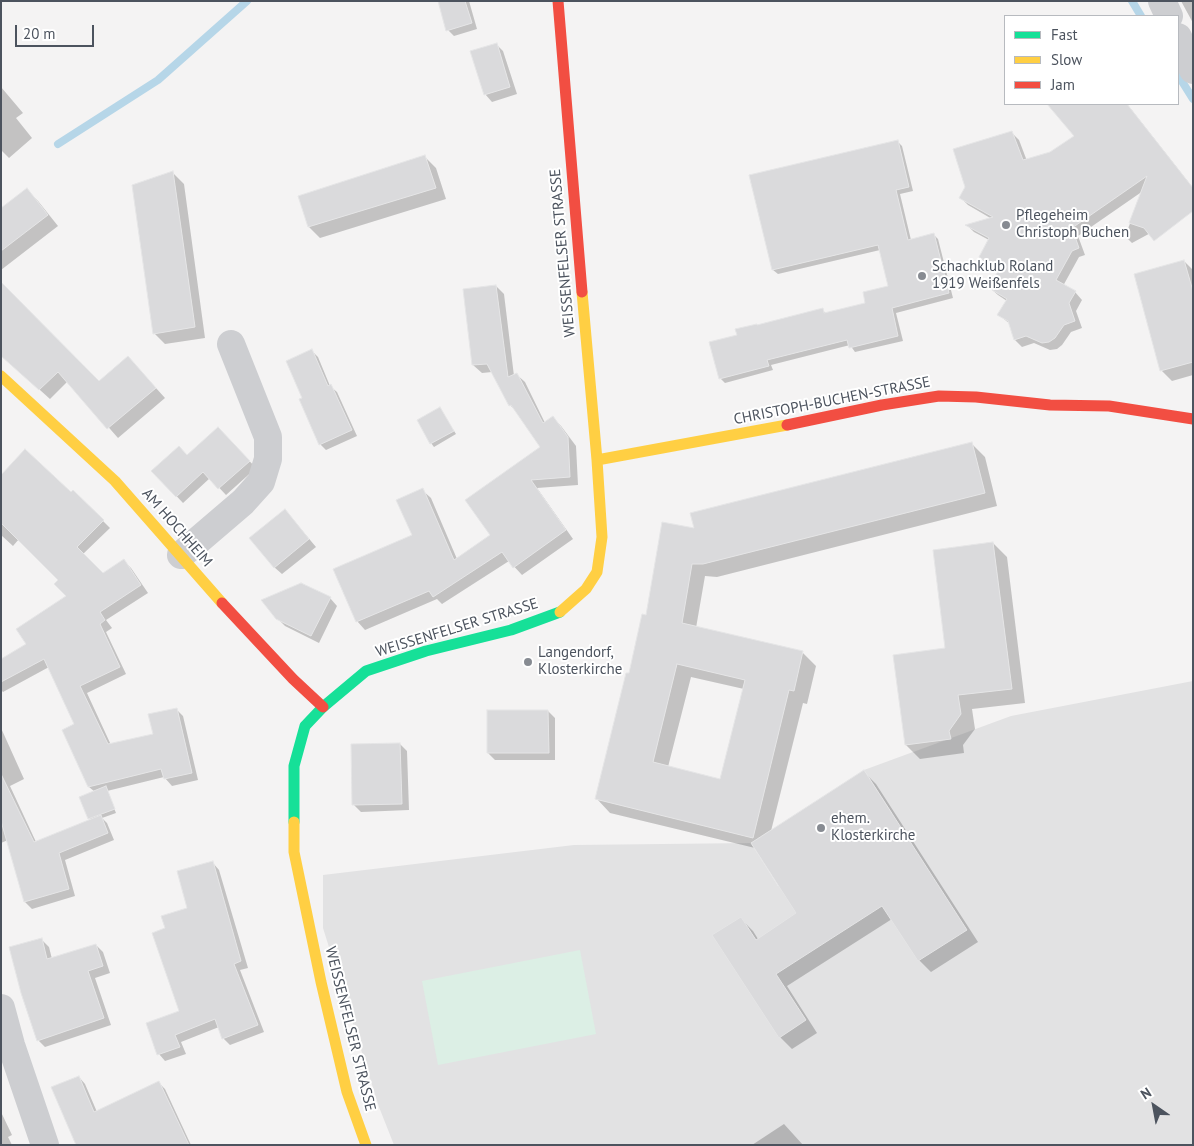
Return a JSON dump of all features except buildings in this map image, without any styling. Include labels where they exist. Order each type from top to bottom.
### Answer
[{"type":"street","name":"WEISSENFELSER STRASSE","points":[[366,1145],[345,1083],[321,982],[294,852],[294,766],[306,726],[322,707],[366,671],[426,651],[511,630],[562,611],[586,589],[597,572],[602,537],[597,460],[558,1]]},
{"type":"street","points":[[1162,1],[1169,15]]},
{"type":"street","points":[[1179,39],[1193,70]]},
{"type":"street","points":[[181,555],[243,502],[261,482],[268,459],[268,437],[231,344]]},
{"type":"street","name":"AM HOCHHEIM","points":[[1,376],[115,481],[246,630],[322,707]]},
{"type":"street","name":"CHRISTOPH-BUCHEN-STRASSE","points":[[597,460],[773,428],[882,405],[939,396],[976,396],[1050,405],[1109,406],[1193,419]]},
{"type":"street","points":[[1,1008],[11,1046],[45,1145]]},
{"type":"shaded area","points":[[1193,681],[1193,1145],[394,1145],[379,1107],[323,928],[323,875],[574,845],[751,843],[778,886],[892,813],[864,770],[1011,716]]},
{"type":"green space","points":[[580,950],[596,1034],[438,1065],[422,981]]},
{"type":"waterway","points":[[58,144],[158,80],[247,1]]},
{"type":"waterway","points":[[1132,1],[1140,15]]},
{"type":"waterway","points":[[1179,77],[1193,99]]},
{"type":"traffic: fast","points":[[294,822],[294,766],[305,726],[323,707],[366,671],[426,651],[511,630],[560,612]]},
{"type":"traffic: slow","points":[[560,612],[586,589],[597,572],[602,537],[582,292]]},
{"type":"traffic: slow","points":[[1,376],[115,481],[222,603]]},
{"type":"traffic: slow","points":[[597,460],[787,425]]},
{"type":"traffic: slow","points":[[294,822],[294,852],[321,982],[347,1092],[366,1145]]},
{"type":"traffic: jam","points":[[558,1],[582,292]]},
{"type":"traffic: jam","points":[[787,425],[882,405],[939,396],[976,397],[1050,405],[1109,406],[1193,419]]},
{"type":"traffic: jam","points":[[222,603],[293,679],[323,707]]},
{"type":"place","name":"Pflegeheim Christoph Buchen","points":[[1006,225]]},
{"type":"place","name":"Schachklub Roland 1919 Weißenfels","points":[[922,276]]},
{"type":"place","name":"Langendorf, Klosterkirche","points":[[528,662]]},
{"type":"place","name":"ehem. Klosterkirche","points":[[821,828]]}]
